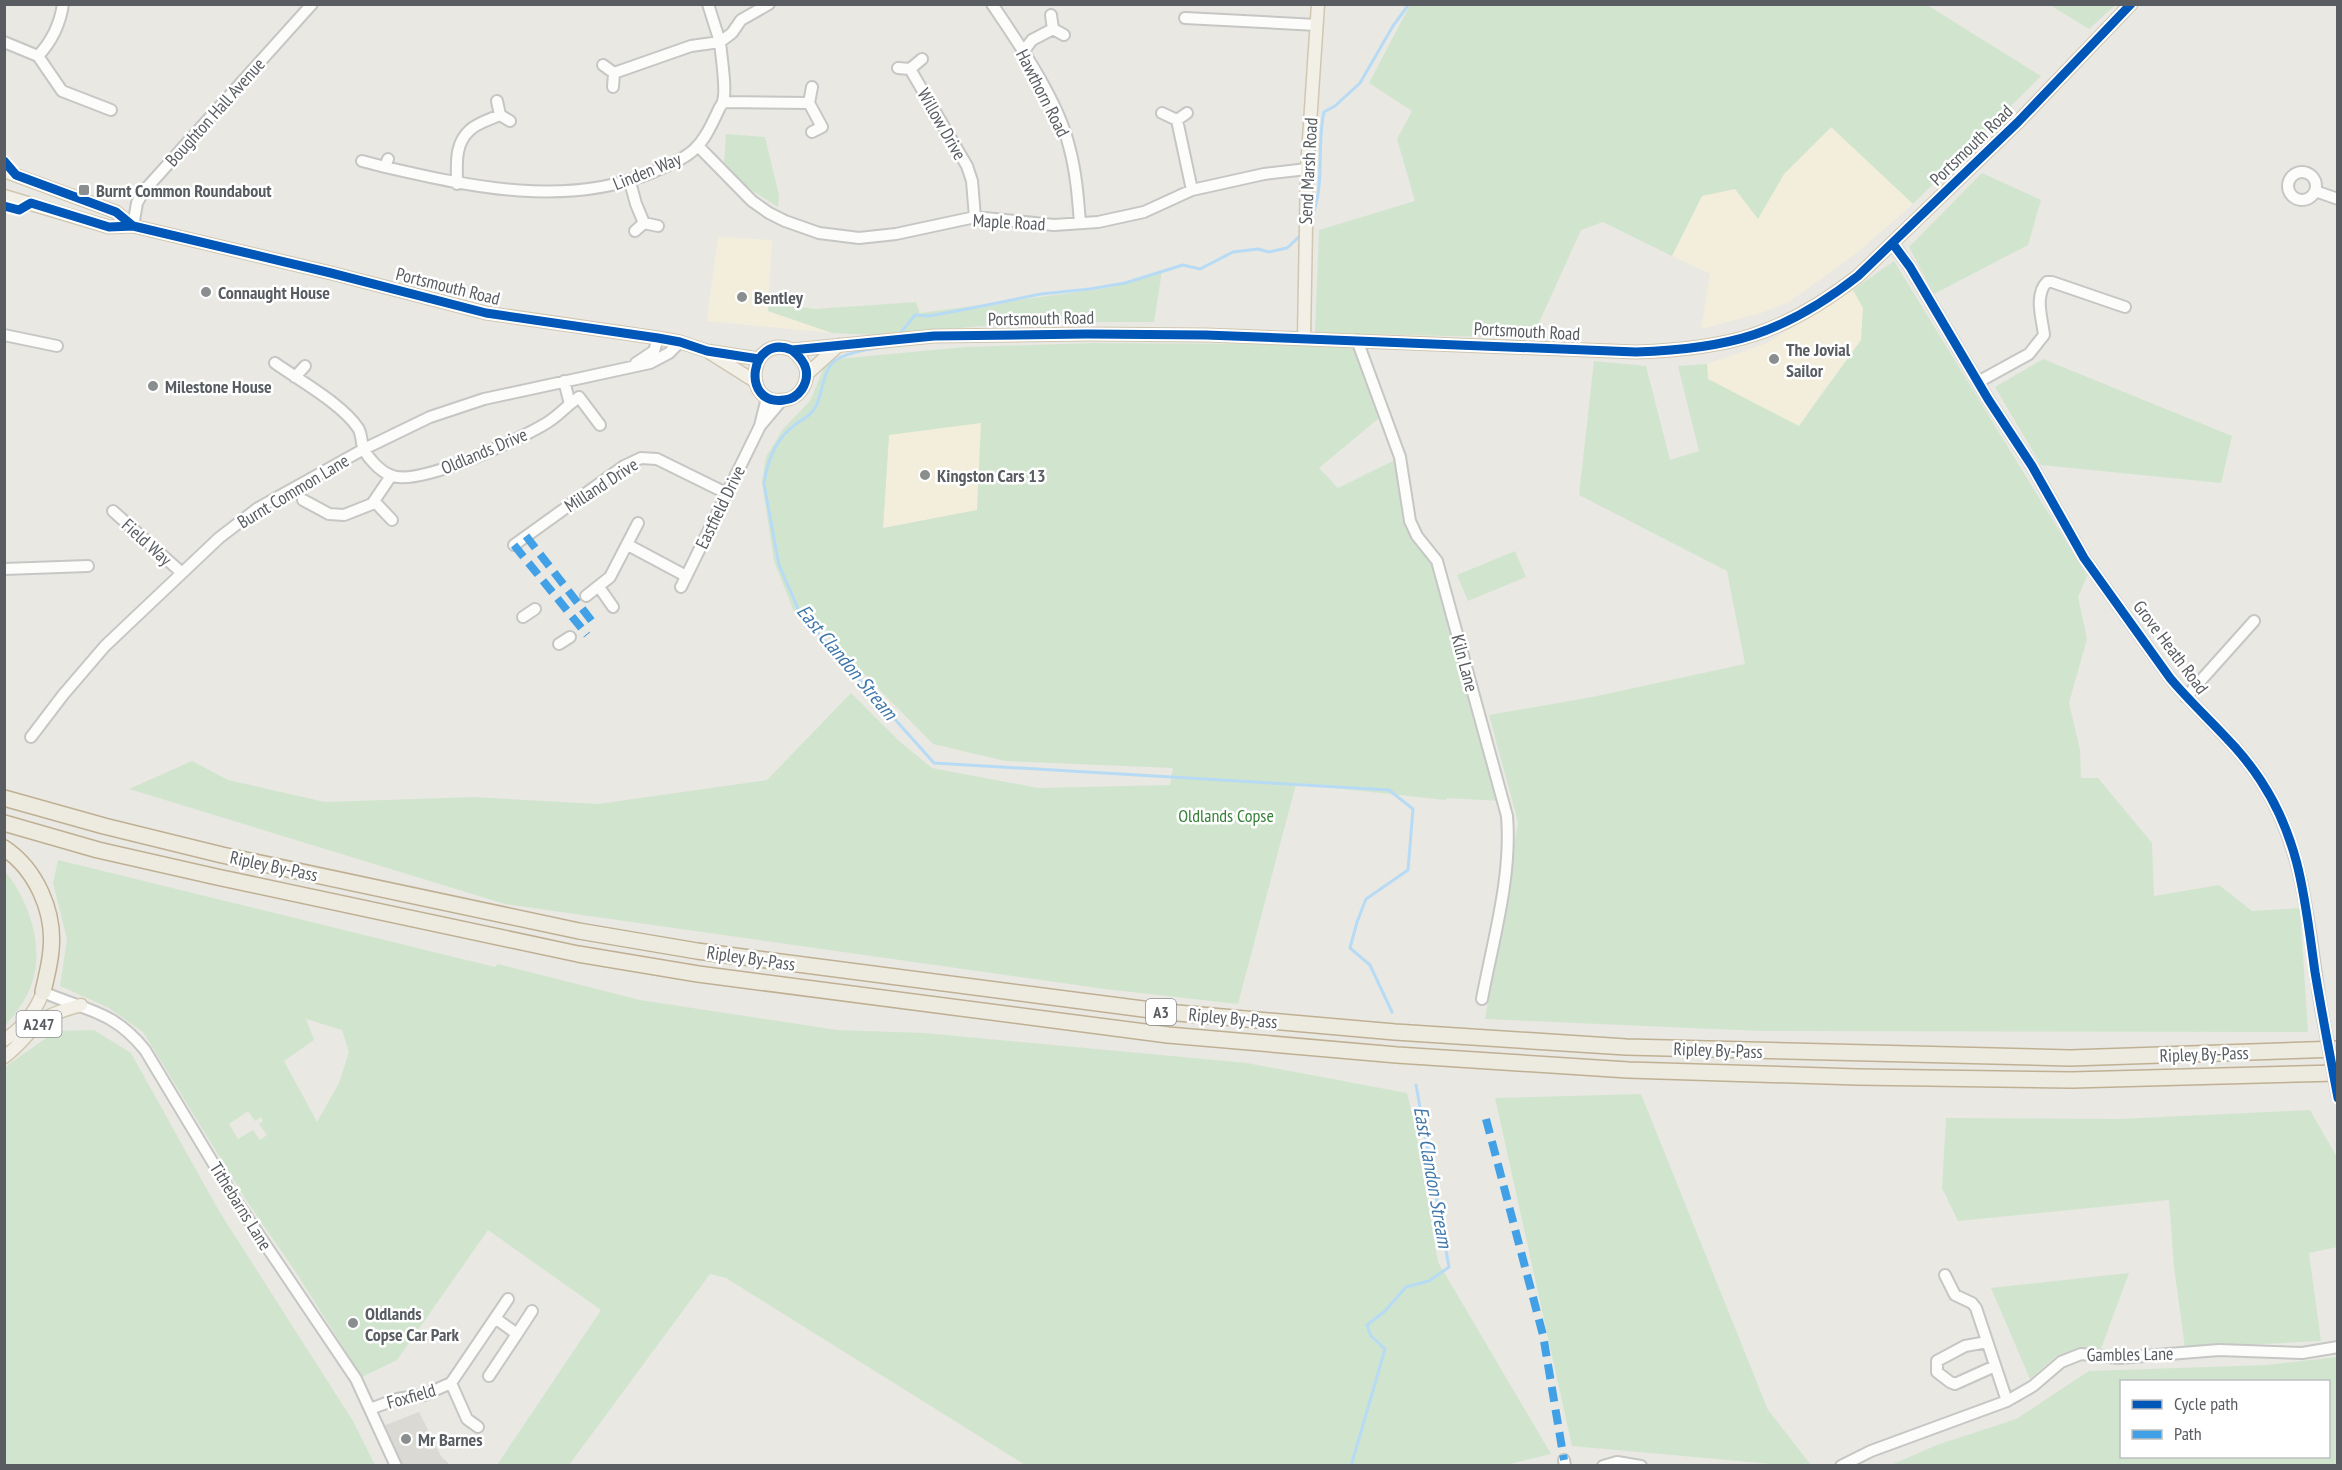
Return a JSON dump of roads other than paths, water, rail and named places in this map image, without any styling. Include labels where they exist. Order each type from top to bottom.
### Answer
[{"type":"highway","name":"Ripley By-Pass","points":[[4,798],[222,855],[579,931],[698,951],[1166,1012],[1511,1040],[1649,1047],[2070,1058],[2337,1049]]},
{"type":"highway","name":"Ripley By-Pass","points":[[4,823],[98,850],[578,954],[698,974],[1168,1035],[1397,1056],[1628,1070],[1858,1077],[2072,1080],[2337,1074]]},
{"type":"highway","points":[[4,848],[29,872],[46,907],[51,929],[51,949],[43,992]]},
{"type":"main road","name":"Send Marsh Road","points":[[1304,338],[1307,169],[1318,4]]},
{"type":"main road","name":"Portsmouth Road","points":[[4,196],[109,226],[133,226],[486,313],[658,338],[707,351],[759,359],[764,353],[776,348],[792,350],[885,340],[1076,333],[1304,338],[1636,352],[1669,351],[1712,346],[1768,330],[1815,308],[1858,276],[2018,122],[2131,4]]},
{"type":"main road","name":"Portsmouth Road","points":[[4,171],[116,212],[133,226]]},
{"type":"main road","points":[[807,374],[840,344]]},
{"type":"main road","points":[[767,398],[781,401],[790,399],[804,387],[807,374],[802,360],[792,350]]},
{"type":"main road","name":"Portsmouth Road","points":[[707,351],[756,382],[767,398]]},
{"type":"main road","points":[[756,382],[754,374],[759,359]]},
{"type":"main road","name":"A247","points":[[4,1040],[26,1022],[37,1007],[43,992]]},
{"type":"main road","name":"A247","points":[[4,1057],[24,1042],[41,1021],[81,1005]]},
{"type":"street","points":[[38,56],[51,41],[61,17],[63,4]]},
{"type":"street","name":"Boughton Hall Avenue","points":[[133,226],[137,203],[143,192],[312,4]]},
{"type":"street","name":"Linden Way","points":[[362,161],[386,163],[457,184],[558,192],[606,188],[630,182],[681,159],[699,147],[712,128],[723,102],[720,42],[708,4]]},
{"type":"street","points":[[614,73],[691,46],[720,42],[732,33],[741,20],[769,4]]},
{"type":"street","name":"Hawthorn Road","points":[[992,4],[1053,104],[1069,144],[1080,223]]},
{"type":"street","points":[[1051,15],[1053,29]]},
{"type":"street","points":[[1185,18],[1317,25]]},
{"type":"street","points":[[1023,52],[1032,40],[1053,29]]},
{"type":"street","points":[[1053,29],[1064,35]]},
{"type":"street","points":[[4,42],[38,56],[62,90],[111,110]]},
{"type":"street","name":"Willow Drive","points":[[898,68],[910,69],[922,59]]},
{"type":"street","points":[[603,65],[614,73]]},
{"type":"street","name":"Willow Drive","points":[[910,69],[967,166],[972,181],[975,217]]},
{"type":"street","points":[[613,87],[614,73]]},
{"type":"street","points":[[812,87],[809,103],[822,127],[812,132]]},
{"type":"street","points":[[497,101],[500,115],[510,121]]},
{"type":"street","points":[[723,102],[809,103]]},
{"type":"street","points":[[1162,113],[1177,120]]},
{"type":"street","points":[[1177,120],[1187,113]]},
{"type":"street","points":[[457,184],[456,156],[461,142],[470,129],[500,115]]},
{"type":"street","points":[[1177,120],[1192,190]]},
{"type":"street","name":"Maple Road","points":[[699,147],[752,201],[785,221],[819,233],[841,237],[878,237],[975,217],[1054,225],[1098,222],[1144,212],[1192,190],[1264,174],[1307,169]]},
{"type":"street","points":[[630,182],[644,223]]},
{"type":"street","points":[[2315,191],[2337,199]]},
{"type":"street","points":[[644,223],[658,226]]},
{"type":"street","points":[[635,231],[644,223]]},
{"type":"street","name":"Grove Heath Road","points":[[1893,244],[1910,267],[1978,382],[2032,466],[2084,558],[2186,697],[2241,755],[2260,780],[2283,822],[2301,874],[2337,1098]]},
{"type":"street","points":[[1978,382],[2029,354],[2044,335],[2039,299],[2043,285],[2047,282],[2125,307]]},
{"type":"street","points":[[4,335],[57,346]]},
{"type":"street","name":"Burnt Common Lane","points":[[631,366],[654,351],[658,338]]},
{"type":"street","name":"Kiln Lane","points":[[1357,340],[1400,457],[1410,521],[1417,536],[1437,561],[1507,816],[1508,836],[1502,895],[1482,999]]},
{"type":"street","name":"Burnt Common Lane","points":[[31,737],[63,694],[105,646],[219,538],[258,508],[364,449],[430,417],[458,407],[659,360],[680,342]]},
{"type":"street","points":[[275,363],[346,413],[360,430],[364,449],[375,465],[391,476],[374,501],[344,515],[329,514],[303,500]]},
{"type":"street","points":[[295,377],[305,366]]},
{"type":"street","points":[[564,381],[570,404],[579,397],[600,425]]},
{"type":"street","name":"Eastfield Drive","points":[[681,587],[760,426],[767,398]]},
{"type":"street","name":"Eastfield Drive","points":[[760,426],[781,401]]},
{"type":"street","name":"Oldlands Drive","points":[[391,476],[405,478],[428,474],[465,460],[519,438],[548,423],[570,404]]},
{"type":"street","name":"Milland Drive","points":[[514,545],[624,466],[641,458],[657,459],[726,493]]},
{"type":"street","points":[[374,501],[392,520]]},
{"type":"street","name":"Field Way","points":[[112,511],[182,573]]},
{"type":"street","points":[[586,596],[610,578],[638,523]]},
{"type":"street","points":[[628,545],[686,576]]},
{"type":"street","points":[[4,569],[88,566]]},
{"type":"street","points":[[598,587],[613,607]]},
{"type":"street","points":[[523,617],[535,609]]},
{"type":"street","points":[[2186,697],[2254,621]]},
{"type":"street","points":[[559,644],[570,637]]},
{"type":"street","name":"Tithebarns Lane","points":[[43,992],[109,1017],[135,1037],[145,1050],[236,1202],[356,1379],[396,1466]]},
{"type":"street","points":[[1945,1275],[1955,1295],[1976,1308],[2007,1401]]},
{"type":"street","name":"Foxfield","points":[[370,1409],[389,1401],[424,1395],[451,1383],[508,1299]]},
{"type":"street","points":[[489,1376],[532,1311]]},
{"type":"street","points":[[495,1318],[517,1334]]},
{"type":"street","points":[[1987,1342],[1965,1346],[1937,1362],[1937,1372],[1955,1384],[1995,1366]]},
{"type":"street","name":"Gambles Lane","points":[[1841,1466],[1871,1451],[2007,1401],[2033,1386],[2061,1362],[2081,1354],[2120,1358],[2220,1350],[2302,1353],[2337,1347]]},
{"type":"street","name":"Foxfield","points":[[451,1383],[467,1419],[477,1427]]},
{"type":"street","points":[[1603,1466],[1617,1462],[1641,1466]]},
{"type":"waterway","name":"East Clandon Stream","points":[[1311,218],[1316,206],[1320,180],[1324,112],[1335,106],[1360,83],[1393,26],[1409,4]]},
{"type":"waterway","name":"East Clandon Stream","points":[[898,336],[915,315],[929,316],[1041,294],[1125,283],[1183,265],[1200,269],[1233,252],[1258,249],[1269,252],[1287,248],[1302,234]]},
{"type":"waterway","name":"East Clandon Stream","points":[[886,346],[848,355],[832,364],[828,369],[814,409],[783,436],[767,467],[764,484],[779,565],[800,613],[934,763],[1389,790],[1413,809],[1408,870],[1366,899],[1350,948],[1370,965],[1392,1012]]},
{"type":"waterway","name":"East Clandon Stream","points":[[1351,1466],[1385,1349],[1371,1336],[1367,1325],[1385,1311],[1406,1287],[1429,1281],[1449,1267],[1416,1085]]},
{"type":"place","name":"Burnt Common Roundabout","points":[[84,190]]},
{"type":"place","name":"Connaught House","points":[[206,292]]},
{"type":"place","name":"Bentley","points":[[742,297]]},
{"type":"place","name":"The Jovial Sailor","points":[[1774,359]]},
{"type":"place","name":"Milestone House","points":[[153,386]]},
{"type":"place","name":"Kingston Cars 13","points":[[925,475]]},
{"type":"place","name":"Oldlands Copse Car Park","points":[[353,1323]]},
{"type":"place","name":"Mr Barnes","points":[[406,1439]]},
{"type":"park label","name":"Oldlands Copse","points":[[1226,815]]}]
